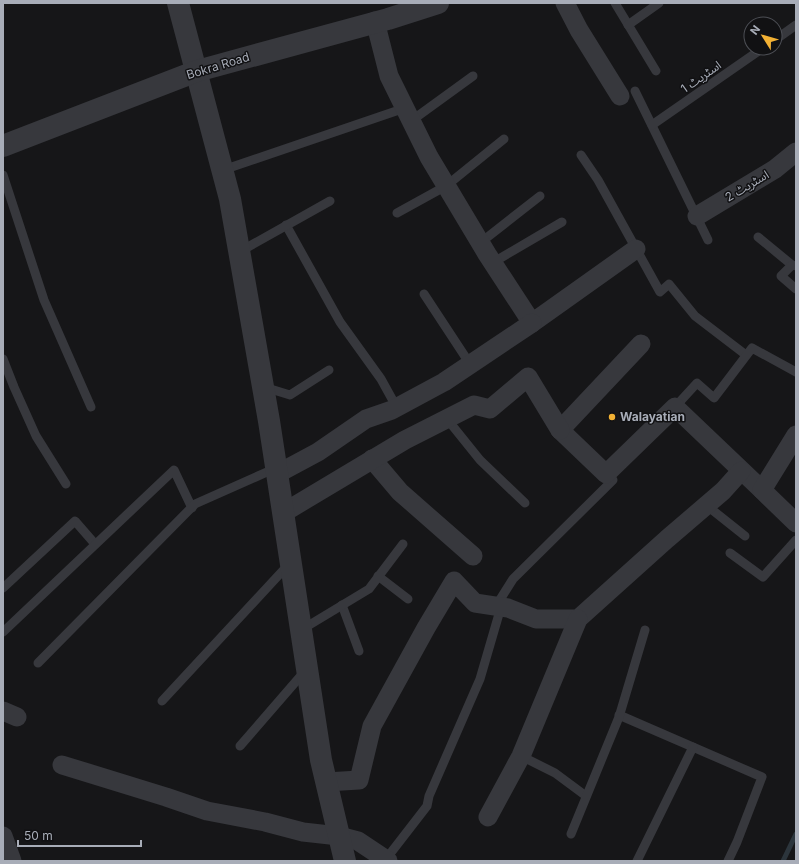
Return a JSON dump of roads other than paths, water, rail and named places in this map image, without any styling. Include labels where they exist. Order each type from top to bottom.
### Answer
[{"type":"street","points":[[178,3],[230,199],[263,386],[321,760],[344,861]]},
{"type":"street","name":"Bokra Road","points":[[3,146],[197,71],[438,3]]},
{"type":"street","points":[[565,3],[579,30],[628,94]]},
{"type":"street","points":[[375,21],[389,76],[429,157],[492,263],[532,323]]},
{"type":"street","name":"اسٹریٹ 2","points":[[697,216],[775,169],[796,152]]},
{"type":"street","points":[[276,471],[318,452],[366,419],[397,408],[444,382],[532,323],[636,249]]},
{"type":"street","points":[[560,430],[641,344]]},
{"type":"street","points":[[283,513],[405,440],[474,405],[490,409],[528,378],[560,430],[606,474],[675,407],[796,523]]},
{"type":"street","points":[[762,490],[796,435]]},
{"type":"street","points":[[372,459],[400,492],[473,556]]},
{"type":"street","points":[[488,817],[521,756],[578,619],[723,490],[741,471]]},
{"type":"street","points":[[326,782],[359,780],[372,726],[426,628],[454,581],[475,602],[508,608],[536,619],[578,619]]},
{"type":"street","points":[[62,765],[206,811],[265,822],[303,832],[339,836],[358,841],[387,860]]},
{"type":"street","points":[[3,836],[12,861]]},
{"type":"lane","points":[[615,3],[656,71]]},
{"type":"lane","points":[[628,24],[659,3]]},
{"type":"lane","points":[[783,35],[796,26]]},
{"type":"lane","name":"اسٹریٹ 1","points":[[652,125],[751,56]]},
{"type":"lane","points":[[222,171],[408,114],[473,76]]},
{"type":"lane","points":[[628,94],[652,125],[708,240]]},
{"type":"lane","points":[[397,213],[446,186],[504,139]]},
{"type":"lane","points":[[581,155],[598,180],[660,292],[670,284],[695,316],[746,355]]},
{"type":"lane","points":[[3,175],[44,300],[91,407]]},
{"type":"lane","points":[[480,243],[540,196]]},
{"type":"lane","points":[[3,204],[12,201]]},
{"type":"lane","points":[[239,252],[330,202]]},
{"type":"lane","points":[[492,263],[562,222]]},
{"type":"lane","points":[[286,225],[340,322],[381,379],[397,408]]},
{"type":"lane","points":[[758,237],[794,265],[781,276],[796,289]]},
{"type":"lane","points":[[424,294],[470,364]]},
{"type":"lane","points":[[675,407],[697,383],[714,398],[752,348],[796,372]]},
{"type":"lane","points":[[3,359],[36,436],[66,484]]},
{"type":"lane","points":[[263,386],[290,395],[329,370]]},
{"type":"lane","points":[[447,419],[480,460],[525,503]]},
{"type":"lane","points":[[3,632],[174,470],[192,508]]},
{"type":"lane","points":[[38,663],[195,504],[276,471]]},
{"type":"lane","points":[[387,860],[427,806],[429,796],[480,679],[498,606],[513,579],[613,480],[606,474]]},
{"type":"lane","points":[[706,505],[745,536]]},
{"type":"lane","points":[[4,584],[75,521],[95,544]]},
{"type":"lane","points":[[730,553],[763,577],[796,540]]},
{"type":"lane","points":[[301,630],[369,588],[403,544]]},
{"type":"lane","points":[[162,701],[291,563]]},
{"type":"lane","points":[[378,576],[408,599]]},
{"type":"lane","points":[[342,605],[358,651]]},
{"type":"lane","points":[[571,834],[619,715],[646,630]]},
{"type":"lane","points":[[240,746],[307,668]]},
{"type":"lane","points":[[619,715],[762,777],[737,842],[728,861]]},
{"type":"lane","points":[[637,861],[693,747]]},
{"type":"lane","points":[[521,756],[555,773],[586,796]]},
{"type":"waterway","points":[[783,861],[796,834]]},
{"type":"place","name":"Walayatian","points":[[612,417]]}]
